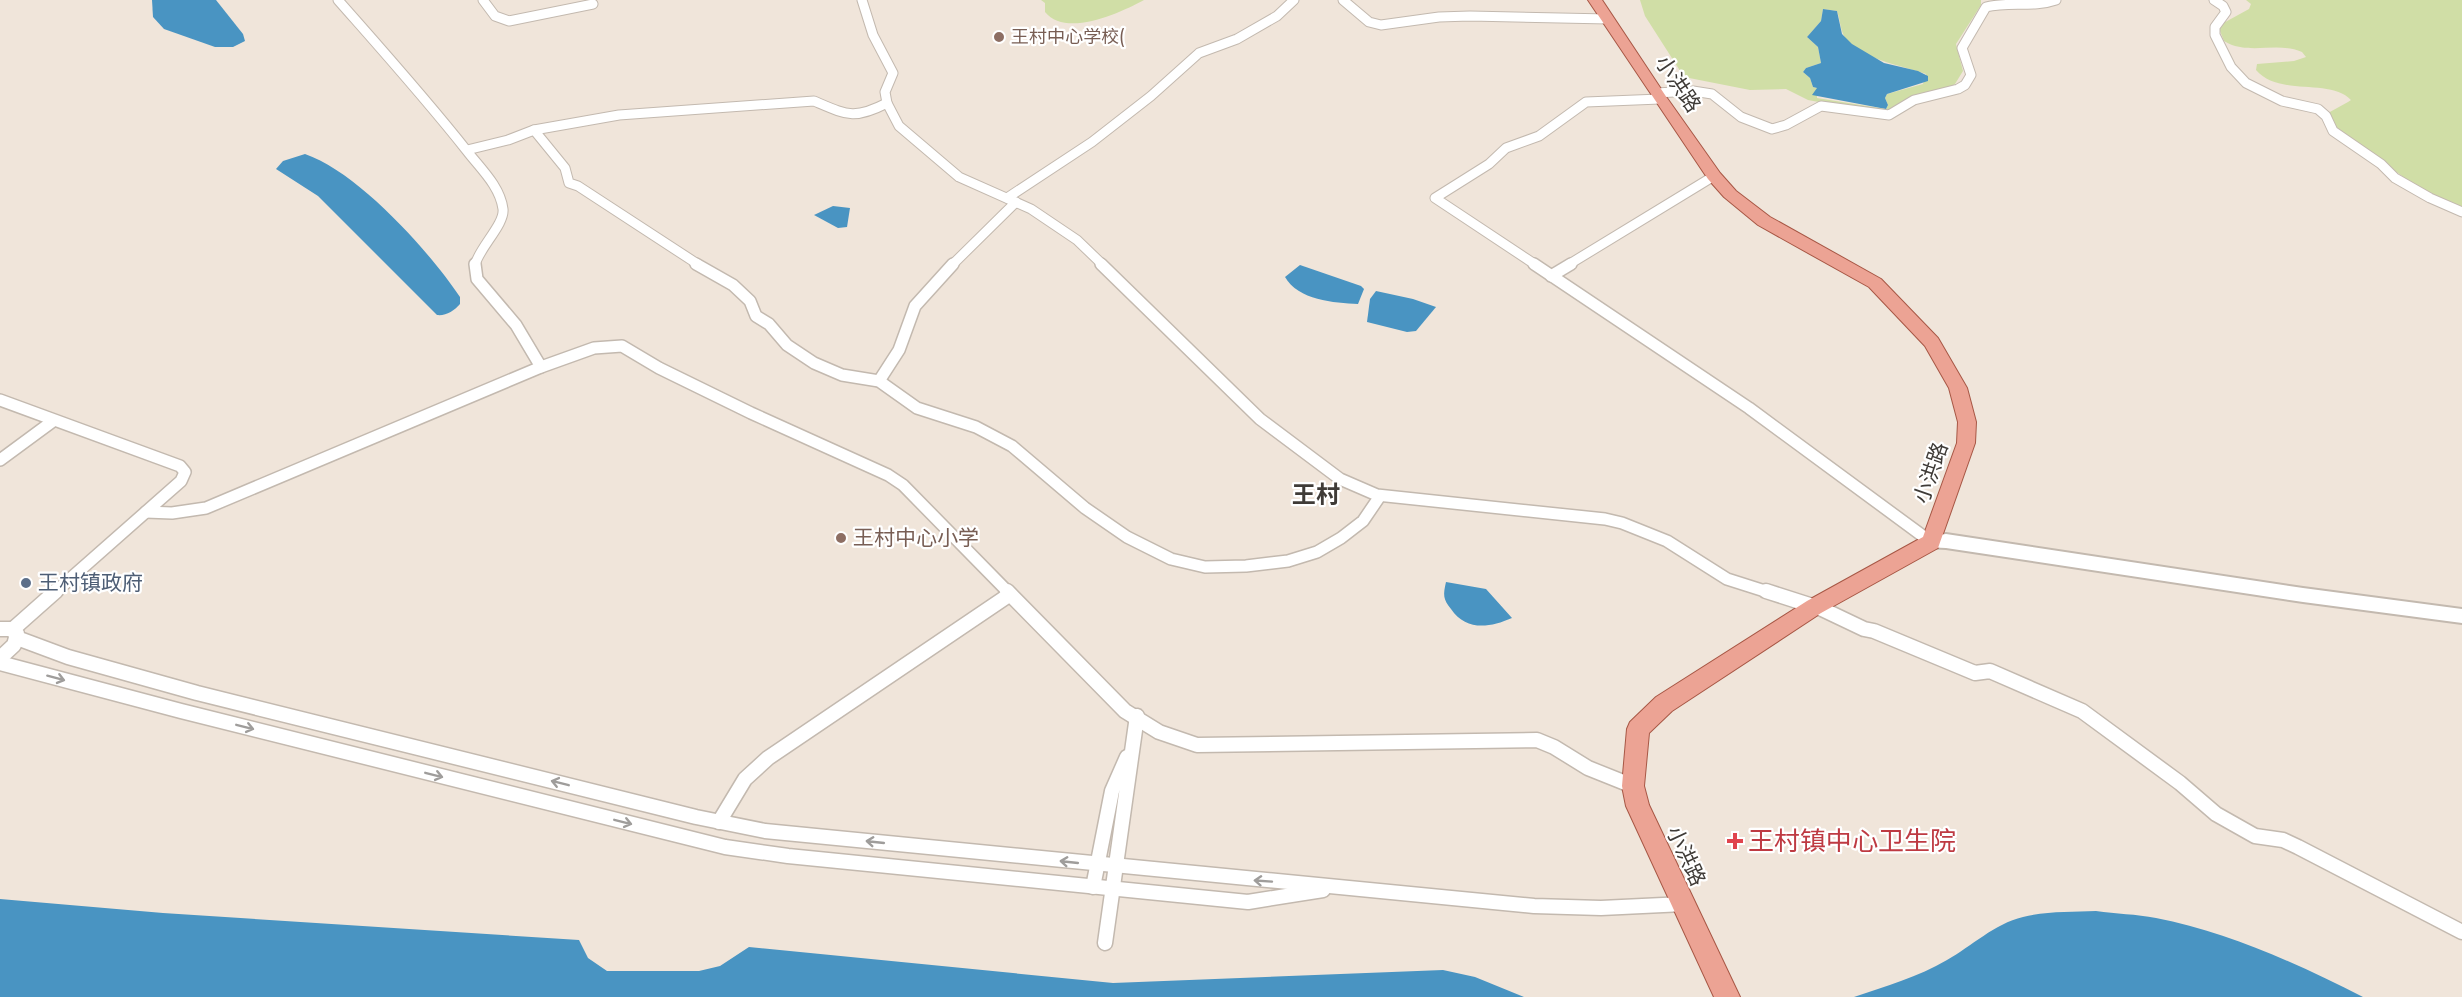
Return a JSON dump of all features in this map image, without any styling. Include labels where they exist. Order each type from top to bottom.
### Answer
[{"type":"main road","name":"小洪路","points":[[1595,0],[1714,176],[1730,194],[1764,221],[1875,283],[1932,342],[1958,388],[1967,422],[1966,443],[1931,542],[1814,607],[1665,704],[1638,729],[1633,786],[1638,806],[1727,997]]},
{"type":"main road","points":[[1931,542],[1946,541],[2291,594],[2462,616]]},
{"type":"street","points":[[338,0],[467,150],[496,188],[503,208],[501,222],[481,249],[476,260],[477,279],[516,325],[541,367]]},
{"type":"street","points":[[483,0],[495,16],[509,21],[593,4]]},
{"type":"street","points":[[862,0],[873,35],[893,73],[885,92],[886,103],[894,111],[895,122],[899,126],[959,177],[1011,200],[1052,222],[1077,240],[1174,333],[1206,368],[1274,431],[1348,484],[1380,496],[1605,519],[1622,523],[1667,541],[1727,579],[1814,607],[1975,673],[1990,671],[2082,711],[2180,783],[2216,814],[2255,836],[2283,840],[2298,847],[2462,933]]},
{"type":"street","points":[[879,381],[899,350],[915,306],[1011,200],[1151,96],[1199,53],[1237,39],[1277,16],[1294,0]]},
{"type":"street","points":[[1346,0],[1369,21],[1385,26],[1439,17],[1470,16],[1608,19]]},
{"type":"street","points":[[1931,542],[1828,464],[1435,198],[1489,164],[1506,148],[1539,136],[1587,102],[1693,91],[1712,94],[1741,117],[1772,129],[1786,125],[1821,106],[1889,115],[1914,100],[1949,93],[1965,85],[1971,75],[1962,54],[1963,42],[1988,6],[2002,1],[2044,4],[2056,0]]},
{"type":"street","points":[[2214,0],[2223,6],[2226,12],[2215,27],[2215,35],[2231,67],[2246,83],[2282,101],[2318,109],[2326,116],[2333,130],[2381,164],[2395,178],[2430,198],[2462,212]]},
{"type":"street","points":[[467,150],[534,130],[619,115],[814,101],[849,115],[861,115],[886,103]]},
{"type":"street","points":[[534,130],[565,168],[569,183],[578,186],[675,252],[733,285],[750,301],[756,316],[769,324],[787,345],[814,363],[838,374],[879,381],[916,408],[976,427],[1012,446],[1085,508],[1144,547],[1182,562],[1205,567],[1245,566],[1288,561],[1317,552],[1341,538],[1363,521],[1380,496]]},
{"type":"street","points":[[1551,276],[1714,176]]},
{"type":"street","points":[[146,512],[172,513],[206,508],[541,367],[594,348],[622,346],[659,368],[751,413],[888,475],[903,485],[1125,711],[1171,738],[1197,745],[1537,740],[1554,747],[1588,768],[1633,786]]},
{"type":"street","points":[[0,400],[182,468],[185,472],[181,481],[10,633]]},
{"type":"street","points":[[0,460],[53,421]]},
{"type":"street","points":[[719,822],[745,779],[768,758],[1009,595]]},
{"type":"street","points":[[0,657],[12,648],[10,633]]},
{"type":"street","points":[[10,633],[68,657],[197,693],[719,822],[796,835],[1534,906],[1601,908],[1684,904]]},
{"type":"street","points":[[0,663],[181,711],[725,847],[788,856],[1248,902],[1342,886]]},
{"type":"street","points":[[1093,887],[1112,791],[1140,719]]},
{"type":"street","points":[[1106,943],[1140,719]]},
{"type":"green space","points":[[1041,0],[1144,0],[1093,21],[1066,23],[1054,19],[1045,12],[1045,3]]},
{"type":"green space","points":[[1640,0],[1981,0],[1981,5],[1956,44],[1963,71],[1955,84],[1943,91],[1891,110],[1872,112],[1808,100],[1786,89],[1750,90],[1684,77],[1645,16]],"holes":[[[1823,9],[1837,11],[1843,34],[1857,49],[1880,60],[1926,74],[1923,84],[1887,94],[1886,109],[1817,98],[1817,88],[1813,87],[1810,78],[1803,72],[1806,68],[1821,63],[1818,47],[1807,37],[1821,21]]]},
{"type":"green space","points":[[2246,0],[2462,0],[2462,208],[2419,188],[2336,129],[2328,113],[2351,100],[2331,90],[2278,83],[2266,78],[2256,70],[2257,64],[2294,61],[2306,57],[2302,52],[2283,48],[2243,48],[2224,41],[2218,26],[2249,9],[2251,4]]},
{"type":"water","points":[[152,0],[216,0],[243,34],[245,41],[233,47],[215,47],[164,29],[153,17]]},
{"type":"water","points":[[1823,9],[1837,11],[1842,34],[1852,44],[1884,63],[1918,71],[1928,76],[1928,81],[1887,94],[1886,109],[1812,95],[1817,88],[1813,87],[1810,78],[1803,72],[1806,68],[1821,63],[1818,47],[1807,37],[1821,21]]},
{"type":"water","points":[[305,154],[326,163],[347,177],[391,215],[447,278],[460,297],[458,307],[447,314],[437,315],[318,196],[276,169],[283,161]]},
{"type":"water","points":[[833,206],[850,208],[847,227],[838,228],[814,215]]},
{"type":"water","points":[[1300,265],[1361,286],[1364,289],[1358,304],[1317,299],[1299,291],[1285,277]]},
{"type":"water","points":[[1376,291],[1413,299],[1436,307],[1416,331],[1407,332],[1367,322],[1370,299]]},
{"type":"water","points":[[1446,582],[1486,589],[1512,618],[1495,624],[1478,626],[1464,621],[1448,606],[1444,594]]},
{"type":"water","points":[[0,899],[163,913],[579,940],[588,958],[607,971],[699,971],[720,966],[749,947],[1113,983],[1443,970],[1475,977],[1524,997],[0,997]]},
{"type":"water","points":[[2096,911],[2156,918],[2236,940],[2288,961],[2363,997],[1854,997],[1902,981],[1936,966],[2012,920],[2041,914]]},
{"type":"place","name":"王村中心学校(","points":[[999,37]]},
{"type":"place","name":"王村中心小学","points":[[841,538]]},
{"type":"place","name":"王村镇政府","points":[[26,583]]},
{"type":"place","name":"王村镇中心卫生院","points":[[1735,841]]},
{"type":"district","name":"王村","points":[[1316,494]]}]
